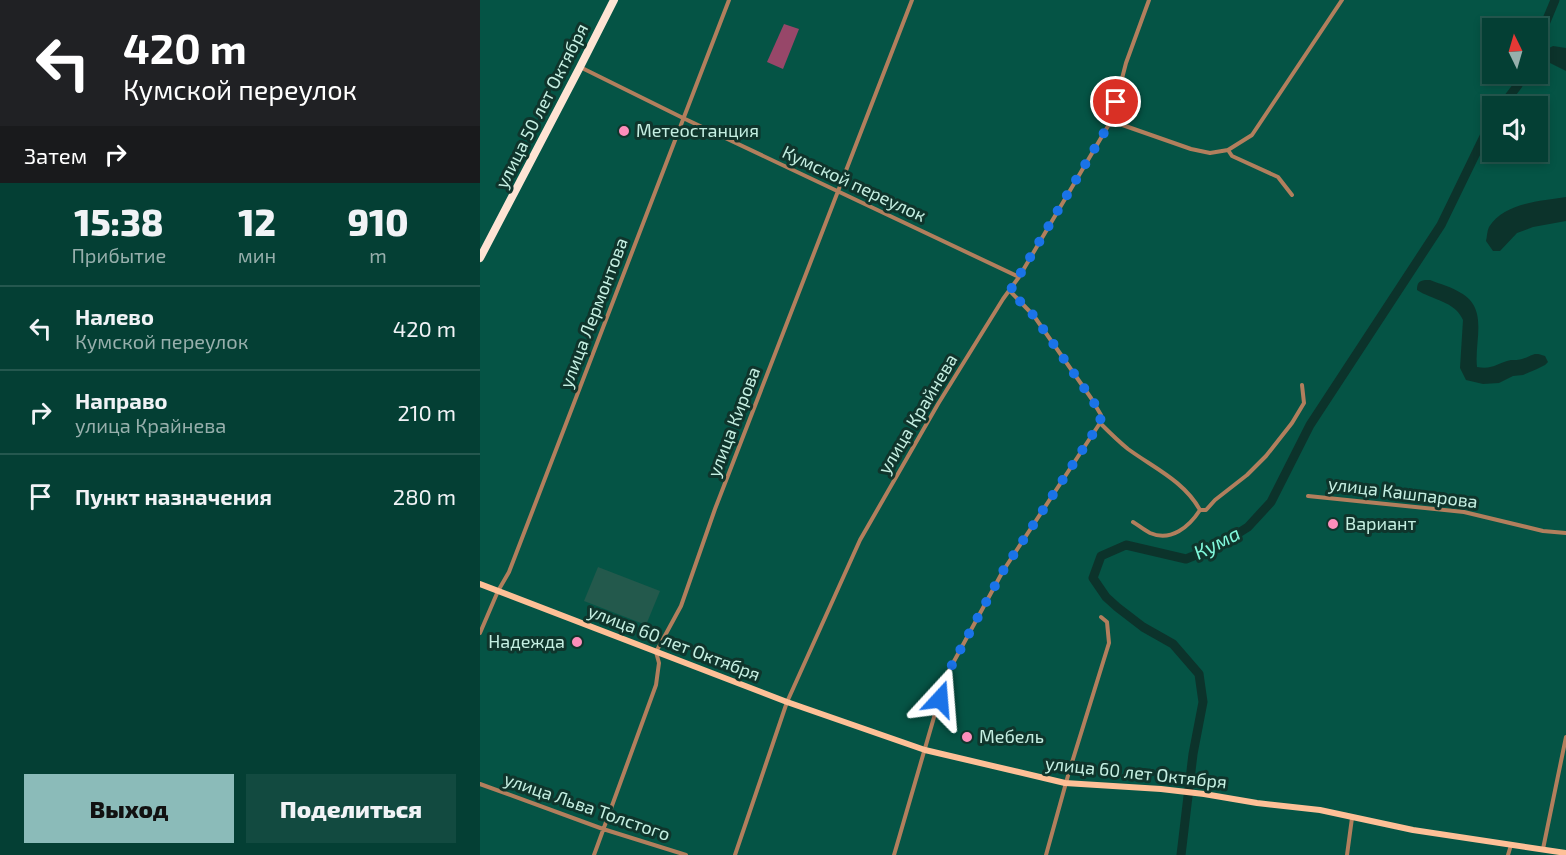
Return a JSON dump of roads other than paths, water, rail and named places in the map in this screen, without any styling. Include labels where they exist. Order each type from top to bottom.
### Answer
[{"type":"highway","name":"улица 50 лет Октября","points":[[480,258],[614,0]]},
{"type":"main road","name":"улица 60 лет Октября","points":[[480,584],[787,702],[925,750],[1065,783],[1161,789],[1320,810],[1413,830],[1566,853]]},
{"type":"street","name":"улица Лермонтова","points":[[480,633],[509,572],[729,0]]},
{"type":"street","name":"улица Кирова","points":[[594,855],[656,685],[658,663],[656,652],[681,606],[715,509],[912,0]]},
{"type":"street","name":"улица Крайнева","points":[[735,855],[787,702],[860,540],[938,404],[1019,277],[1111,121],[1126,63],[1149,0]]},
{"type":"street","points":[[1111,121],[1191,149],[1210,153],[1228,150],[1252,135],[1342,0]]},
{"type":"street","name":"Кумской переулок","points":[[580,67],[1019,277]]},
{"type":"street","points":[[1228,150],[1232,156],[1278,177],[1292,195]]},
{"type":"street","points":[[894,855],[946,676],[1003,571],[1100,423],[1101,414],[1091,398],[1034,316],[1010,291]]},
{"type":"street","points":[[1200,510],[1206,510],[1266,456],[1292,423],[1304,403],[1302,385]]},
{"type":"street","points":[[1100,423],[1130,450],[1188,491],[1200,510]]},
{"type":"street","name":"улица Кашпарова","points":[[1308,496],[1464,512],[1543,531],[1566,533]]},
{"type":"street","points":[[1133,522],[1151,533],[1164,536],[1177,533],[1189,525],[1200,510]]},
{"type":"street","points":[[1046,855],[1065,783],[1109,644],[1107,622],[1101,617]]},
{"type":"street","points":[[1543,850],[1566,737]]},
{"type":"street","name":"улица Льва Толстого","points":[[480,784],[603,829],[686,855]]},
{"type":"street","points":[[1347,855],[1353,817]]},
{"type":"street","points":[[1508,855],[1511,845]]},
{"type":"waterway","name":"Кума","points":[[1548,18],[1555,0]]},
{"type":"waterway","name":"Кума","points":[[1510,96],[1518,84]]},
{"type":"waterway","name":"Кума","points":[[1181,855],[1193,754],[1203,702],[1199,674],[1173,644],[1143,627],[1106,597],[1093,578],[1101,556],[1126,545],[1186,559],[1218,546],[1248,527],[1271,502],[1310,425],[1441,225],[1482,141]]},
{"type":"place","name":"Метеостанция","points":[[624,131]]},
{"type":"place","name":"Вариант","points":[[1333,524]]},
{"type":"place","name":"Надежда","points":[[577,642]]},
{"type":"place","name":"Мебель","points":[[967,737]]}]
